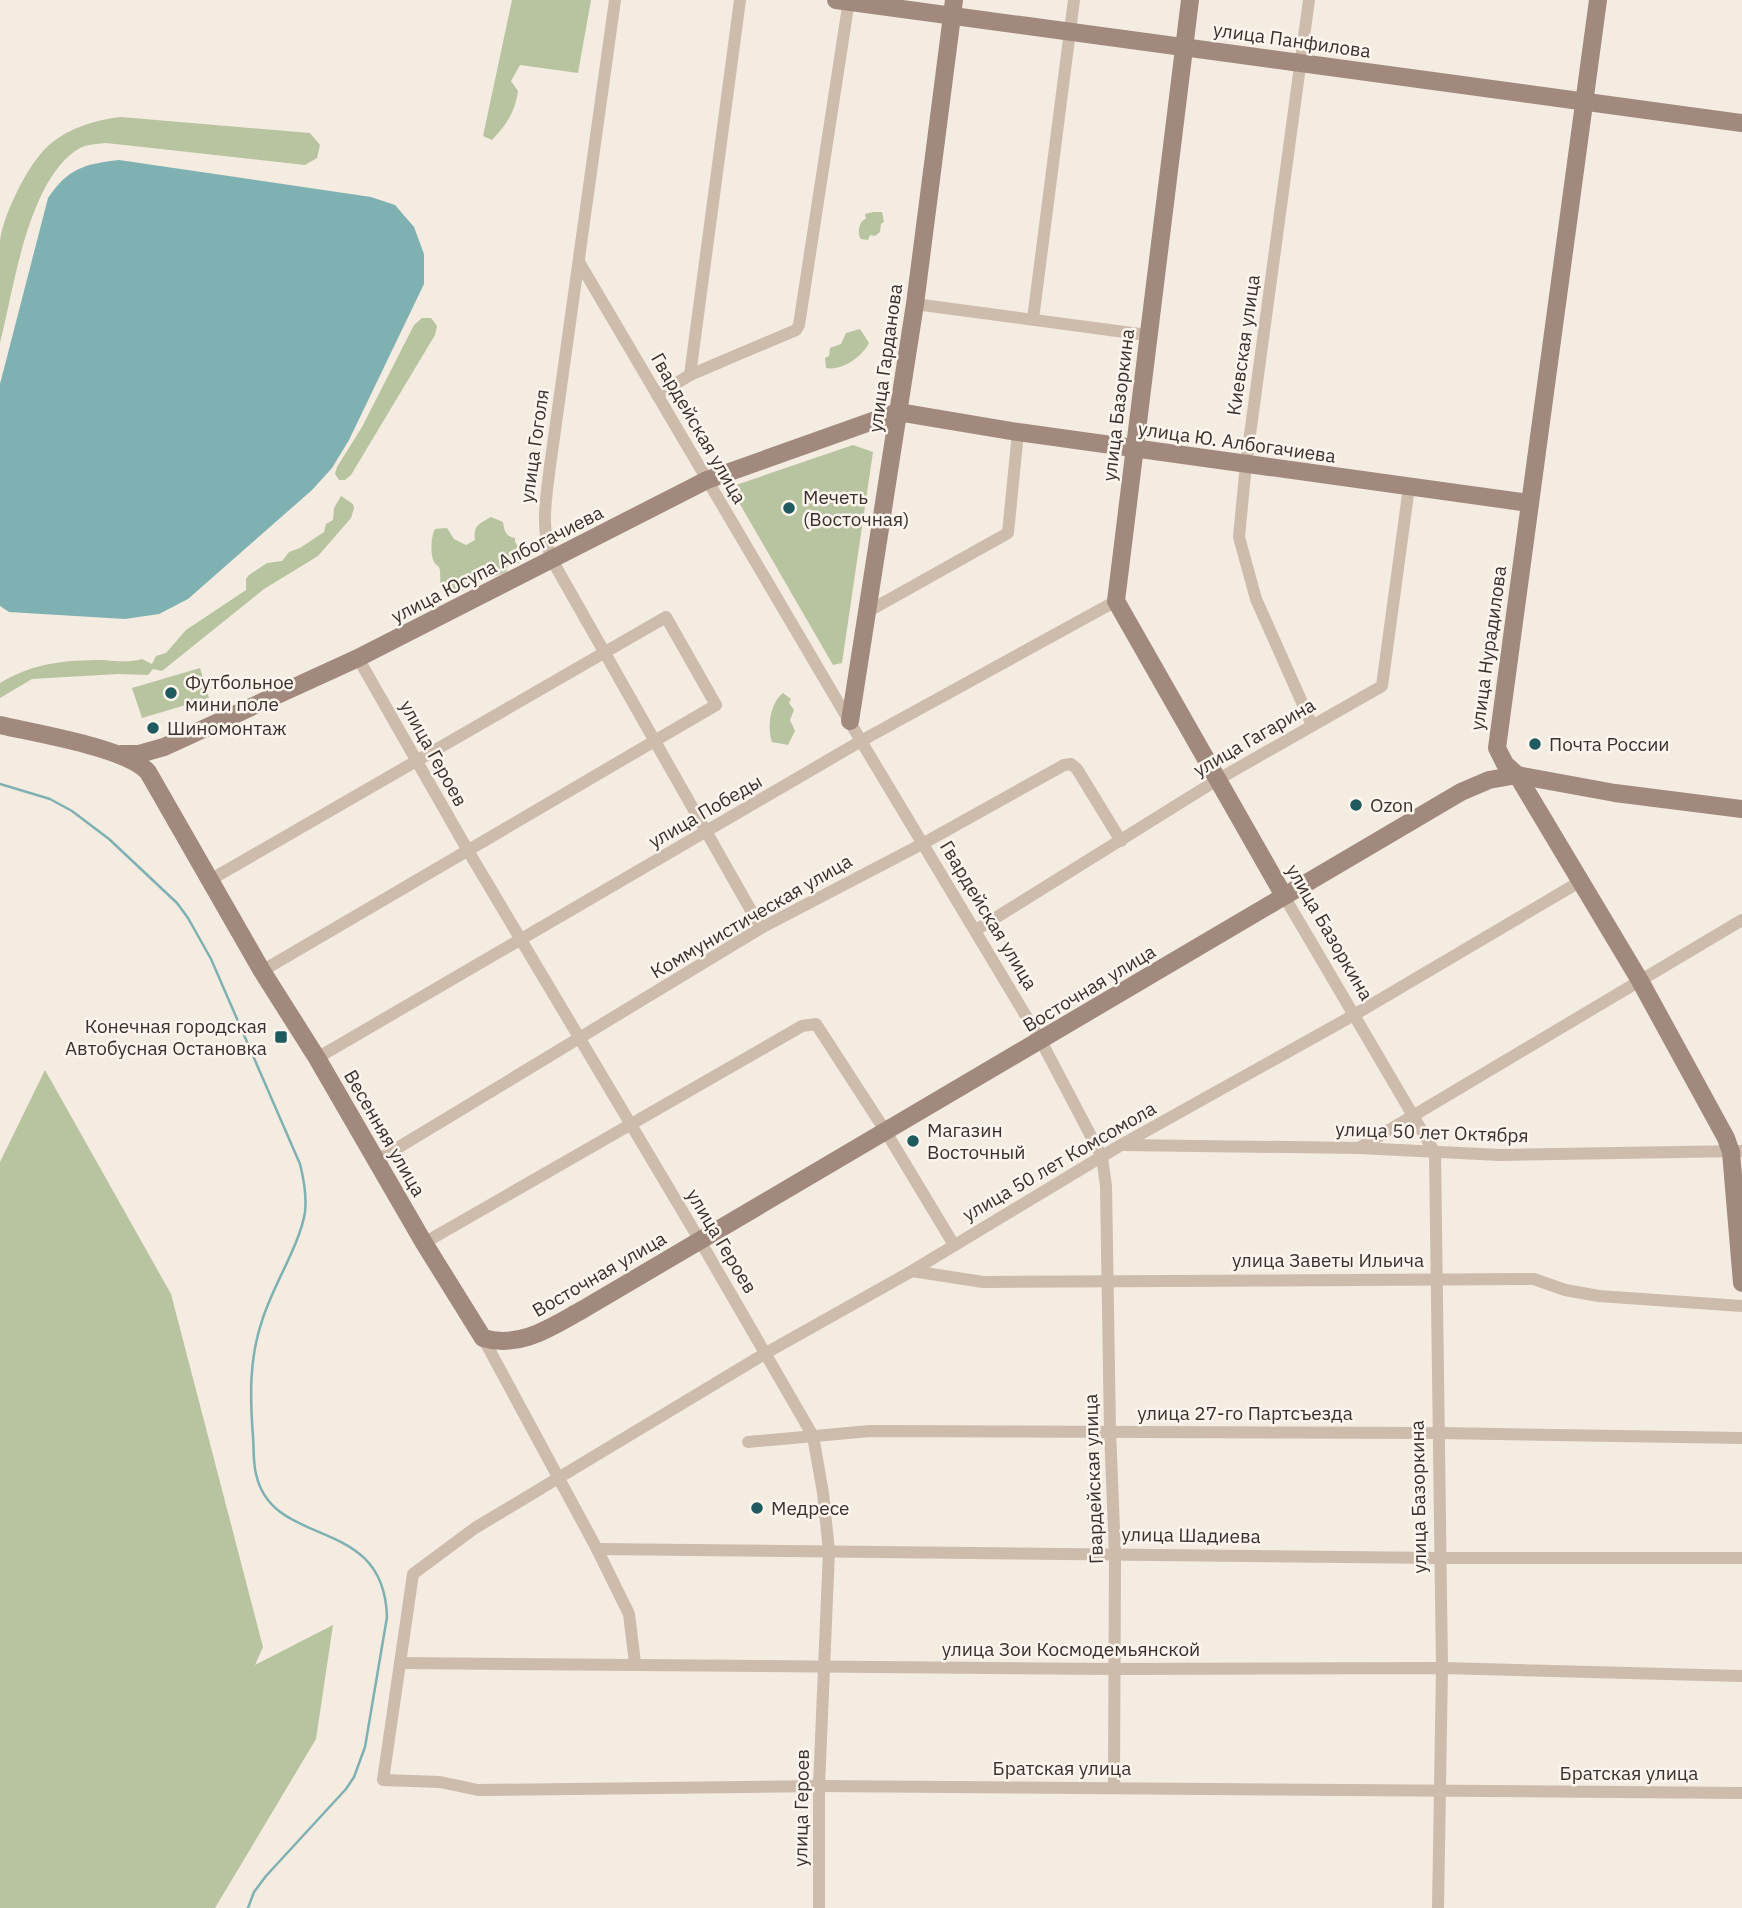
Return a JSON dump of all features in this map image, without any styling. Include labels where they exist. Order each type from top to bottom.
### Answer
[{"type":"street","name":"улица Гоголя","points":[[615,0],[543,524],[545,542],[552,560],[604,653],[761,928]]},
{"type":"street","points":[[690,375],[740,0]]},
{"type":"street","points":[[1033,318],[1074,0]]},
{"type":"street","name":"улица Базоркина","points":[[1190,0],[1116,601],[1284,896],[1435,1153],[1442,1668],[1438,1908]]},
{"type":"street","name":"Киевская улица","points":[[1309,0],[1246,464],[1239,537],[1256,599],[1312,725]]},
{"type":"street","name":"улица Нурадилова","points":[[1598,0],[1496,742],[1505,764],[1517,775],[1639,979],[1736,1152],[1742,1283]]},
{"type":"street","points":[[657,395],[690,375],[796,330],[799,325],[844,1]]},
{"type":"street","name":"улица Панфилова","points":[[844,1],[953,8],[1069,32],[1742,123]]},
{"type":"street","name":"улица Гарданова","points":[[850,721],[915,303],[953,8]]},
{"type":"street","name":"Гвардейская улица","points":[[579,262],[1041,1041],[1102,1157],[1106,1186],[1115,1553],[1114,1787]]},
{"type":"street","points":[[915,303],[1147,335]]},
{"type":"street","name":"улица Ю. Албогачиева","points":[[898,412],[1018,432],[1529,503]]},
{"type":"street","name":"улица Юсупа Албогачиева","points":[[118,754],[139,754],[164,747],[358,658],[707,480],[898,412]]},
{"type":"street","points":[[867,612],[1008,533],[1018,432]]},
{"type":"street","name":"улица Гагарина","points":[[976,930],[1217,780],[1382,686],[1409,487]]},
{"type":"street","name":"улица Победы","points":[[317,1058],[861,741],[1116,601]]},
{"type":"street","points":[[209,880],[666,617],[716,705],[262,971]]},
{"type":"street","name":"улица Героев","points":[[358,658],[520,941],[699,1239],[813,1436],[830,1551],[819,1786],[819,1907]]},
{"type":"street","name":"Весенняя улица","points":[[0,725],[118,754],[139,763],[148,772],[262,971],[317,1058],[424,1243],[483,1338],[597,1549],[629,1614],[635,1663]]},
{"type":"street","points":[[1489,780],[1499,754]]},
{"type":"street","name":"Коммунистическая улица","points":[[376,1161],[761,928],[924,843],[1064,765],[1071,764],[1077,769],[1121,841]]},
{"type":"street","name":"Восточная улица","points":[[483,1338],[503,1342],[536,1335],[582,1310],[1461,792],[1489,780],[1517,775],[1615,793],[1742,809]]},
{"type":"street","name":"улица 50 лет Комсомола","points":[[383,1780],[414,1574],[475,1528],[766,1353],[912,1271],[1121,1145],[1354,1015],[1581,881]]},
{"type":"street","points":[[1359,1148],[1742,920]]},
{"type":"street","points":[[424,1243],[802,1026],[816,1024],[886,1132],[954,1245]]},
{"type":"street","name":"улица 50 лет Октября","points":[[1121,1145],[1359,1148],[1500,1155],[1736,1152]]},
{"type":"street","name":"улица Заветы Ильича","points":[[912,1271],[983,1282],[1534,1279],[1565,1290],[1599,1296],[1742,1306]]},
{"type":"street","name":"улица 27-го Партсъезда","points":[[748,1443],[870,1431],[1439,1433],[1742,1438]]},
{"type":"street","name":"улица Шадиева","points":[[597,1549],[1440,1558],[1742,1558]]},
{"type":"street","name":"улица Зои Космодемьянской","points":[[400,1663],[1115,1669],[1442,1668],[1742,1676]]},
{"type":"street","name":"Братская улица","points":[[383,1780],[440,1782],[478,1790],[819,1786],[1742,1793]]},
{"type":"green space","points":[[512,0],[591,0],[578,73],[520,65],[511,81],[518,91],[515,105],[506,123],[492,140],[483,136]]},
{"type":"green space","points":[[121,117],[310,133],[320,145],[317,158],[305,165],[106,143],[80,148],[62,163],[48,183],[36,208],[18,265],[0,343],[0,241],[18,190],[40,154],[64,134],[101,120]]},
{"type":"green space","points":[[882,212],[884,222],[880,232],[875,236],[870,235],[868,240],[861,239],[860,224],[866,219],[865,214]]},
{"type":"green space","points":[[422,318],[431,318],[437,326],[435,335],[351,475],[345,480],[339,480],[335,474],[337,467],[362,427],[414,325]]},
{"type":"green space","points":[[860,329],[869,343],[862,353],[845,365],[826,368],[825,358],[829,356],[830,348],[841,344],[846,333]]},
{"type":"green space","points":[[853,445],[873,452],[842,663],[833,665],[730,487]]},
{"type":"green space","points":[[341,496],[353,504],[351,518],[318,556],[264,589],[162,671],[153,669],[148,675],[32,679],[0,698],[0,683],[25,671],[50,664],[142,659],[152,664],[156,656],[166,653],[186,630],[246,590],[246,579],[249,575],[267,563],[282,561],[289,552],[324,532],[326,524],[333,520],[334,508]]},
{"type":"green space","points":[[491,517],[503,522],[506,533],[515,538],[522,552],[519,563],[508,565],[506,572],[493,577],[487,572],[476,587],[470,584],[462,591],[451,595],[447,593],[441,585],[439,568],[432,554],[435,529],[447,528],[454,539],[466,545],[475,540],[478,526]]},
{"type":"green space","name":"Футбольное мини поле","points":[[200,668],[209,698],[142,718],[132,688]]},
{"type":"green space","points":[[783,693],[791,699],[789,703],[794,710],[790,720],[795,731],[788,745],[772,742],[770,729],[772,709]]},
{"type":"green space","points":[[45,1070],[171,1294],[263,1647],[255,1665],[333,1625],[316,1739],[215,1908],[0,1908],[0,1162]]},
{"type":"water","points":[[119,160],[371,197],[395,205],[414,227],[424,254],[424,284],[349,440],[332,468],[312,490],[188,599],[159,614],[125,619],[9,612],[0,606],[0,384],[48,198],[63,180],[78,169]]},
{"type":"waterway","points":[[0,784],[50,799],[72,811],[109,839],[177,903],[211,959],[303,1176],[306,1200],[302,1225],[267,1308],[255,1350],[251,1393],[255,1469],[266,1498],[283,1514],[349,1546],[368,1562],[381,1584],[387,1617],[365,1747],[354,1777],[266,1876],[254,1892],[248,1908]]},
{"type":"place","name":"Мечеть (Восточная)","points":[[789,508]]},
{"type":"place","name":"Футбольное мини поле","points":[[171,693]]},
{"type":"place","name":"Шиномонтаж","points":[[153,728]]},
{"type":"place","name":"Почта России","points":[[1535,744]]},
{"type":"place","name":"Ozon","points":[[1356,805]]},
{"type":"place","name":"Конечная городская Автобусная Остановка","points":[[281,1037]]},
{"type":"place","name":"Магазин Восточный","points":[[913,1141]]},
{"type":"place","name":"Медресе","points":[[757,1508]]}]
